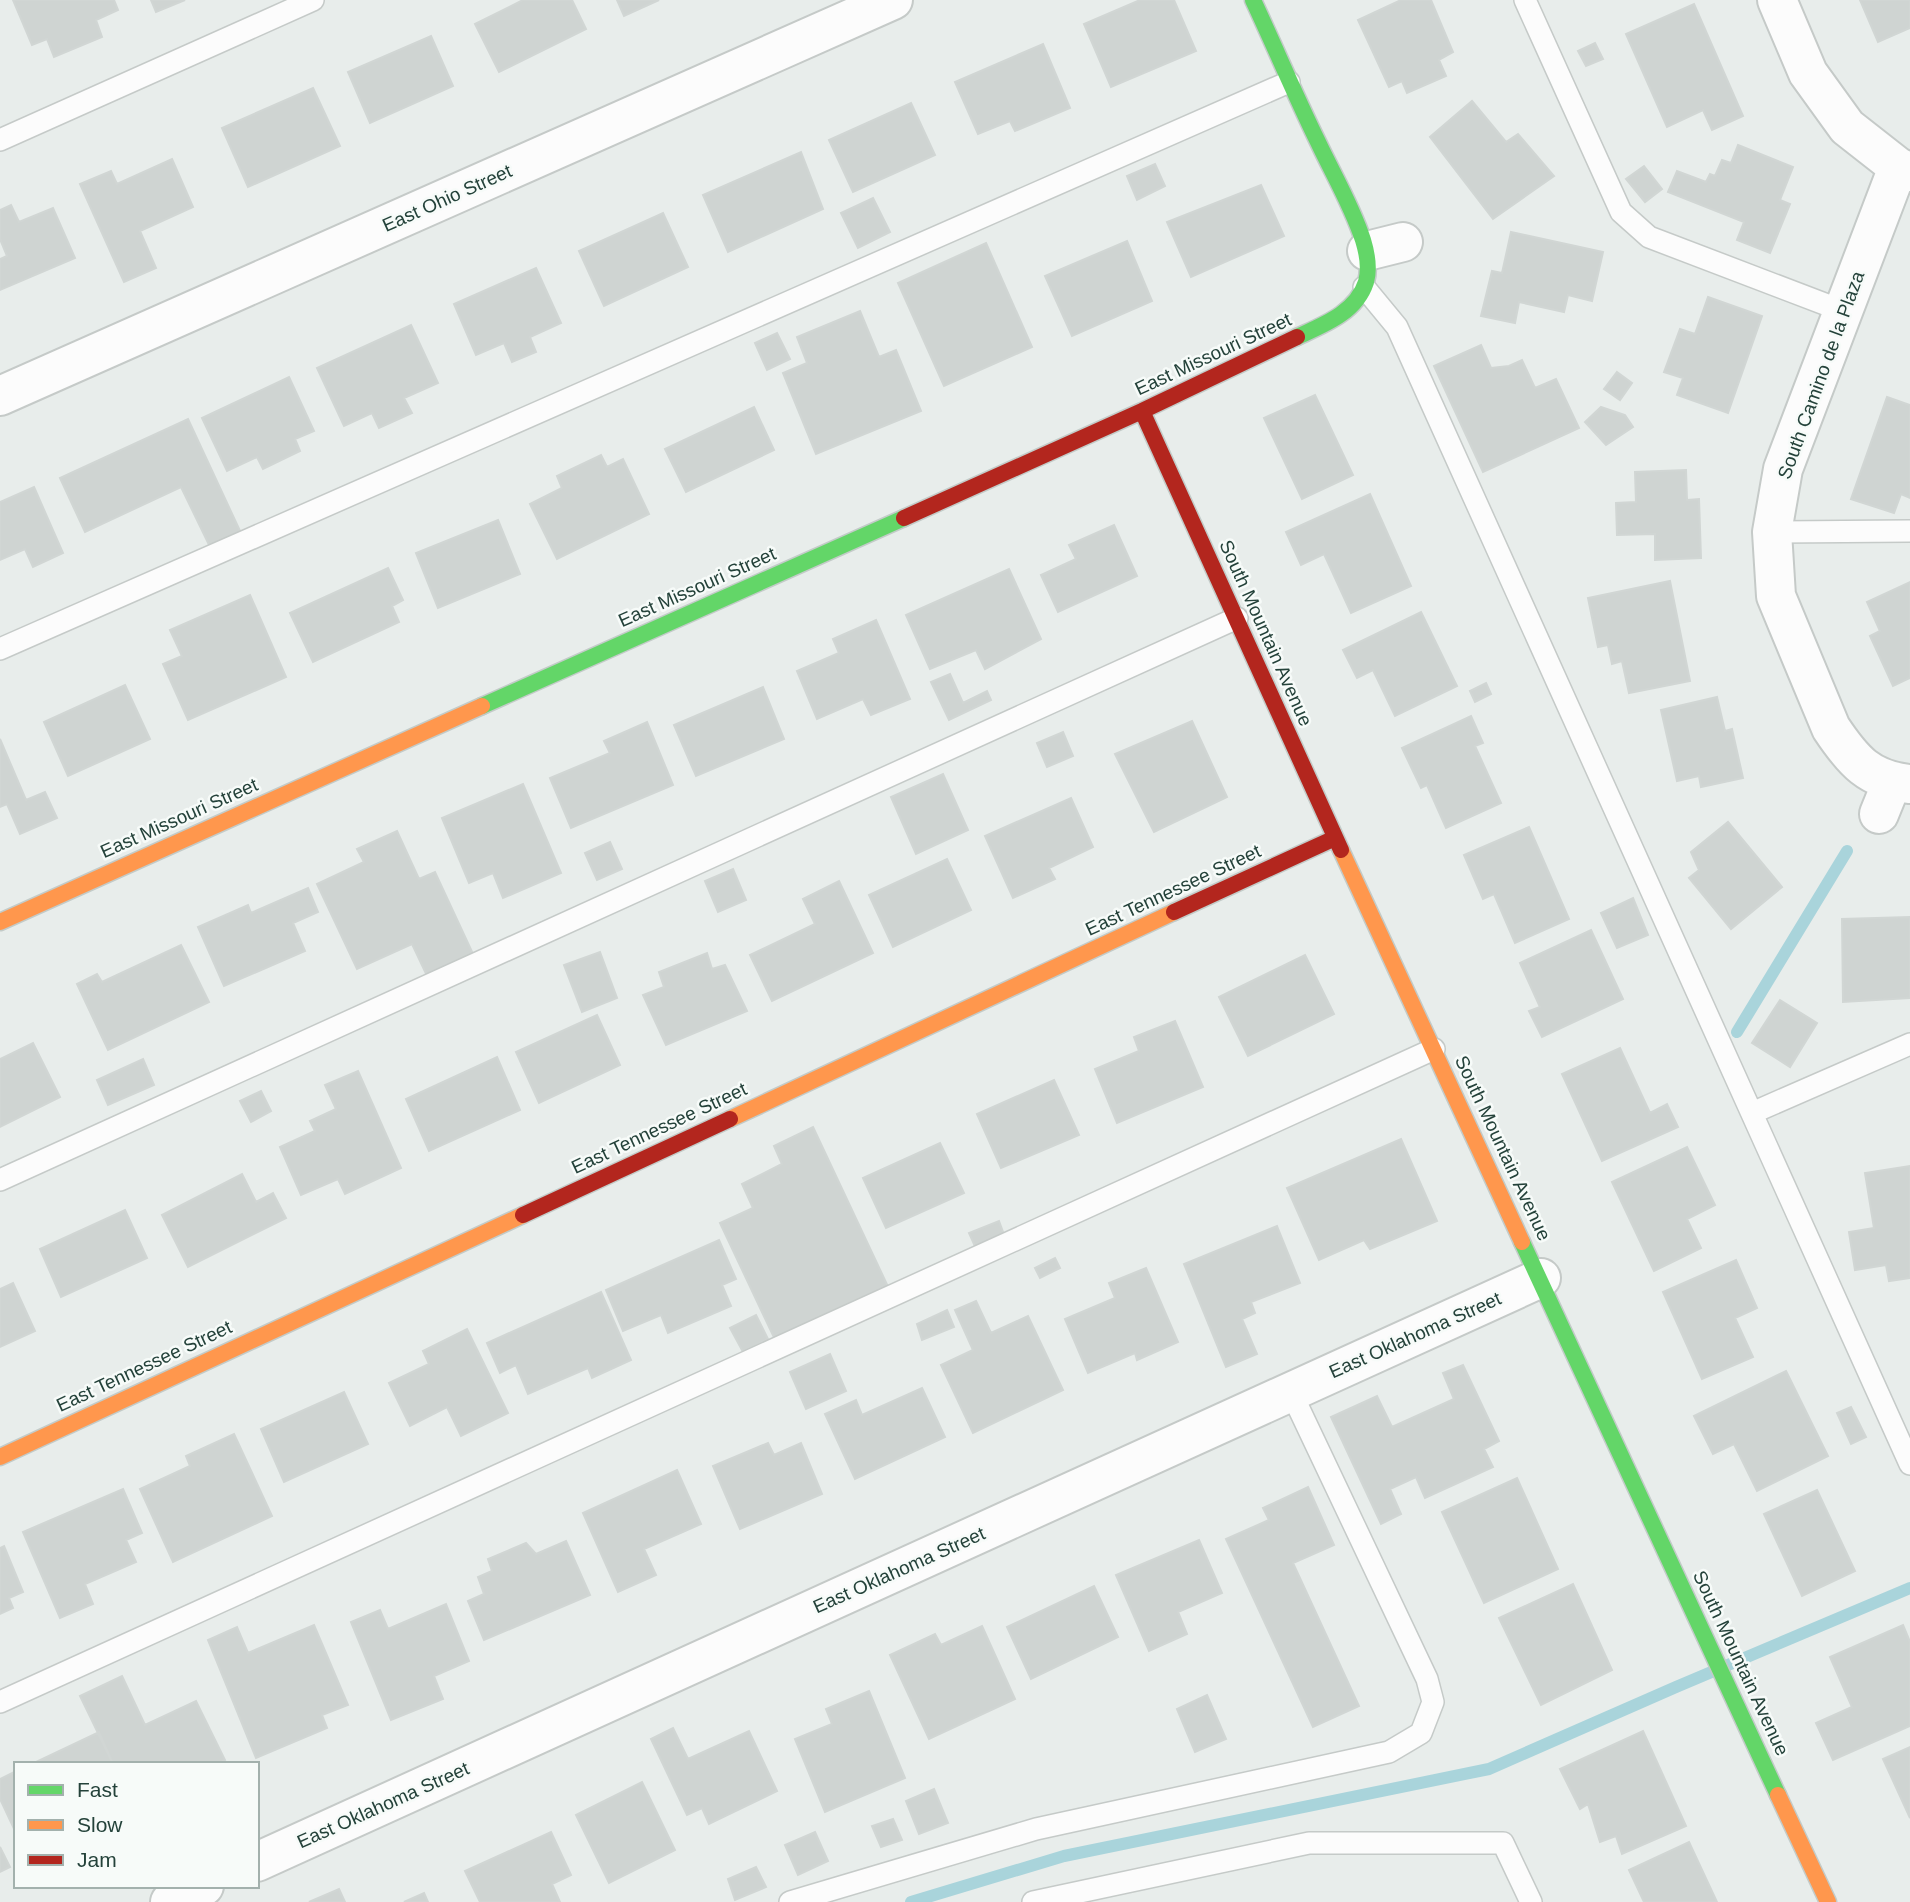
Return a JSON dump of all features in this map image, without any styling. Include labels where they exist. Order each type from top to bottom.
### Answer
[{"type":"street","name":"East Ohio Street","points":[[0,396],[893,0]]},
{"type":"street","points":[[1254,0],[1351,214],[1366,269],[1404,242]]},
{"type":"street","points":[[1777,0],[1808,73],[1847,127],[1904,169]]},
{"type":"street","name":"South Camino de la Plaza","points":[[1894,794],[1865,770],[1830,728],[1776,596],[1772,532],[1783,469],[1843,311],[1904,169]]},
{"type":"street","name":"East Missouri Street","points":[[0,922],[1142,411],[1329,323],[1353,305],[1366,269]]},
{"type":"street","name":"South Mountain Avenue","points":[[1142,411],[1335,838],[1828,1902]]},
{"type":"street","name":"East Tennessee Street","points":[[0,1457],[1335,838]]},
{"type":"street","name":"East Oklahoma Street","points":[[259,1861],[1541,1278]]},
{"type":"street","points":[[170,1902],[200,1888]]},
{"type":"lane","points":[[0,140],[313,0]]},
{"type":"lane","points":[[1525,0],[1621,212],[1648,237],[1843,311]]},
{"type":"lane","points":[[0,649],[1289,82]]},
{"type":"lane","points":[[1366,269],[1397,327],[1910,1464]]},
{"type":"lane","points":[[1772,532],[1910,531]]},
{"type":"lane","points":[[0,1180],[1237,618]]},
{"type":"lane","points":[[1752,1113],[1910,1044]]},
{"type":"lane","points":[[0,1702],[1434,1049]]},
{"type":"lane","points":[[790,1902],[1035,1829],[1390,1752],[1421,1733],[1433,1702],[1427,1679],[1291,1392]]},
{"type":"lane","points":[[1033,1902],[1309,1843],[1503,1843],[1531,1902]]},
{"type":"building","points":[[13,0],[114,0],[118,10],[96,20],[102,37],[54,57],[47,39],[32,45]]},
{"type":"building","points":[[151,0],[185,0],[156,12]]},
{"type":"building","points":[[523,0],[572,0],[586,29],[499,72],[475,24]]},
{"type":"building","points":[[617,0],[659,0],[624,16]]},
{"type":"building","points":[[1140,0],[1174,0],[1196,51],[1111,87],[1084,24]]},
{"type":"building","points":[[1401,0],[1431,0],[1453,52],[1439,60],[1446,76],[1407,93],[1402,81],[1389,87],[1358,20]]},
{"type":"building","points":[[1860,0],[1910,0],[1910,28],[1878,42]]},
{"type":"building","points":[[1694,4],[1743,116],[1712,130],[1703,110],[1667,127],[1626,34]]},
{"type":"building","points":[[431,36],[453,86],[370,123],[348,72]]},
{"type":"building","points":[[1595,43],[1603,59],[1586,66],[1578,51]]},
{"type":"building","points":[[1043,44],[1070,108],[1015,131],[1010,121],[978,134],[955,82]]},
{"type":"building","points":[[313,88],[340,146],[248,187],[222,128]]},
{"type":"building","points":[[1472,101],[1506,142],[1518,134],[1554,176],[1493,219],[1430,137]]},
{"type":"building","points":[[911,103],[935,155],[853,192],[829,140]]},
{"type":"building","points":[[1738,145],[1793,167],[1780,200],[1790,204],[1770,253],[1737,240],[1744,222],[1668,192],[1677,171],[1706,182],[1710,174],[1715,176],[1722,160],[1731,163]]},
{"type":"building","points":[[801,152],[823,209],[728,252],[703,195]]},
{"type":"building","points":[[172,159],[193,207],[140,231],[156,268],[124,282],[80,184],[111,171],[117,184]]},
{"type":"building","points":[[1155,164],[1165,186],[1137,200],[1127,176]]},
{"type":"building","points":[[1644,166],[1662,189],[1645,202],[1626,179]]},
{"type":"building","points":[[1261,185],[1284,236],[1191,277],[1167,222]]},
{"type":"building","points":[[873,198],[890,232],[858,248],[841,213]]},
{"type":"building","points":[[11,205],[19,222],[53,208],[75,258],[0,290],[0,259],[7,256],[0,239],[0,210]]},
{"type":"building","points":[[663,213],[688,267],[604,306],[579,251]]},
{"type":"building","points":[[1511,232],[1603,252],[1592,301],[1568,295],[1564,312],[1519,302],[1515,323],[1481,316],[1492,271],[1502,273]]},
{"type":"building","points":[[1127,241],[1152,301],[1072,336],[1045,276]]},
{"type":"building","points":[[986,243],[1032,347],[944,386],[898,283]]},
{"type":"building","points":[[536,268],[561,323],[530,337],[536,352],[512,362],[504,343],[476,355],[454,304]]},
{"type":"building","points":[[1708,297],[1762,316],[1728,413],[1677,395],[1683,378],[1664,372],[1680,329],[1695,334]]},
{"type":"building","points":[[860,311],[879,357],[896,350],[921,411],[816,454],[783,373],[807,363],[797,337]]},
{"type":"building","points":[[411,325],[438,383],[404,398],[412,413],[379,428],[372,413],[344,426],[317,368]]},
{"type":"building","points":[[777,333],[790,359],[767,370],[755,343]]},
{"type":"building","points":[[1481,345],[1491,368],[1509,366],[1522,360],[1535,388],[1556,379],[1579,428],[1483,472],[1434,366]]},
{"type":"building","points":[[1617,372],[1632,383],[1620,400],[1604,389]]},
{"type":"building","points":[[289,377],[314,431],[295,439],[300,451],[263,469],[257,457],[227,471],[202,418]]},
{"type":"building","points":[[1315,395],[1353,475],[1302,499],[1264,418]]},
{"type":"building","points":[[1887,397],[1910,405],[1910,498],[1901,494],[1894,513],[1851,499]]},
{"type":"building","points":[[754,407],[774,450],[686,492],[665,449]]},
{"type":"building","points":[[1601,407],[1625,415],[1633,427],[1606,445],[1585,422]]},
{"type":"building","points":[[188,419],[241,533],[210,547],[181,487],[85,532],[60,478]]},
{"type":"building","points":[[601,455],[607,467],[623,459],[649,514],[557,559],[530,504],[562,488],[557,476]]},
{"type":"building","points":[[1686,470],[1687,500],[1699,499],[1701,558],[1655,560],[1655,534],[1617,535],[1616,503],[1636,502],[1635,472]]},
{"type":"building","points":[[34,487],[63,553],[33,567],[25,549],[0,560],[0,502]]},
{"type":"building","points":[[1370,494],[1411,586],[1351,613],[1324,554],[1301,565],[1286,532]]},
{"type":"building","points":[[498,520],[520,574],[438,608],[416,553]]},
{"type":"building","points":[[1114,525],[1137,576],[1058,612],[1041,575],[1076,559],[1069,545]]},
{"type":"building","points":[[388,568],[403,600],[392,606],[399,622],[313,662],[290,613]]},
{"type":"building","points":[[1009,569],[1041,639],[985,669],[976,650],[930,669],[906,615]]},
{"type":"building","points":[[1670,581],[1690,681],[1629,693],[1622,661],[1612,664],[1608,645],[1598,647],[1588,598]]},
{"type":"building","points":[[1910,582],[1910,678],[1893,686],[1870,636],[1880,631],[1867,602]]},
{"type":"building","points":[[250,595],[286,677],[188,720],[163,664],[182,656],[170,630]]},
{"type":"building","points":[[1421,612],[1457,686],[1395,716],[1373,670],[1357,678],[1343,650]]},
{"type":"building","points":[[876,620],[910,699],[871,715],[863,699],[817,719],[797,671],[839,653],[833,639]]},
{"type":"building","points":[[950,674],[963,703],[987,691],[991,700],[949,720],[931,682]]},
{"type":"building","points":[[1486,683],[1491,694],[1475,702],[1470,691]]},
{"type":"building","points":[[125,685],[150,739],[68,776],[44,722]]},
{"type":"building","points":[[763,687],[784,739],[696,776],[674,725]]},
{"type":"building","points":[[1717,697],[1725,731],[1732,729],[1743,778],[1701,787],[1699,776],[1677,781],[1661,710]]},
{"type":"building","points":[[1471,716],[1483,743],[1475,746],[1501,803],[1446,828],[1427,785],[1421,788],[1402,748]]},
{"type":"building","points":[[1192,721],[1227,797],[1154,832],[1115,754]]},
{"type":"building","points":[[647,722],[673,785],[571,828],[550,778],[610,753],[604,741]]},
{"type":"building","points":[[1063,732],[1073,756],[1047,767],[1037,743]]},
{"type":"building","points":[[0,739],[26,800],[45,792],[57,818],[20,834],[7,804],[0,807]]},
{"type":"building","points":[[943,774],[968,830],[916,854],[891,797]]},
{"type":"building","points":[[523,784],[561,873],[503,898],[493,873],[469,883],[442,818]]},
{"type":"building","points":[[1071,798],[1093,847],[1049,868],[1055,879],[1013,898],[985,836]]},
{"type":"building","points":[[1728,822],[1782,887],[1731,929],[1689,878],[1699,870],[1691,852]]},
{"type":"building","points":[[1529,827],[1569,919],[1515,943],[1494,894],[1483,899],[1464,855]]},
{"type":"building","points":[[397,831],[419,879],[435,872],[474,956],[428,978],[412,944],[357,969],[317,884],[364,862],[357,849]]},
{"type":"building","points":[[610,842],[622,869],[597,880],[585,853]]},
{"type":"building","points":[[947,859],[971,910],[893,947],[869,895]]},
{"type":"building","points":[[733,869],[746,900],[718,912],[705,881]]},
{"type":"building","points":[[839,881],[873,953],[772,1001],[750,955],[815,924],[803,899]]},
{"type":"building","points":[[308,888],[318,912],[293,923],[305,951],[224,986],[198,927],[248,905],[251,913]]},
{"type":"building","points":[[1633,898],[1648,935],[1617,948],[1601,913]]},
{"type":"building","points":[[1910,917],[1910,998],[1843,1002],[1842,919]]},
{"type":"building","points":[[1591,930],[1623,999],[1542,1037],[1529,1011],[1540,1007],[1520,963]]},
{"type":"building","points":[[181,945],[209,1002],[108,1050],[77,984],[97,974],[102,982]]},
{"type":"building","points":[[600,952],[617,998],[582,1012],[564,965]]},
{"type":"building","points":[[707,953],[712,969],[725,965],[747,1011],[666,1045],[643,995],[664,987],[659,972]]},
{"type":"building","points":[[1305,955],[1334,1014],[1248,1056],[1219,997]]},
{"type":"building","points":[[1780,1000],[1817,1023],[1790,1067],[1752,1043]]},
{"type":"building","points":[[597,1015],[620,1065],[539,1103],[516,1052]]},
{"type":"building","points":[[1175,1021],[1203,1087],[1117,1123],[1095,1069],[1139,1051],[1134,1037]]},
{"type":"building","points":[[33,1043],[60,1097],[0,1127],[0,1059]]},
{"type":"building","points":[[1620,1048],[1650,1113],[1667,1104],[1678,1127],[1602,1161],[1562,1074]]},
{"type":"building","points":[[497,1057],[520,1110],[429,1151],[406,1099]]},
{"type":"building","points":[[143,1059],[154,1085],[108,1105],[97,1080]]},
{"type":"building","points":[[358,1071],[401,1168],[345,1194],[338,1179],[301,1195],[280,1147],[315,1131],[310,1121],[336,1109],[325,1085]]},
{"type":"building","points":[[1054,1080],[1079,1135],[1001,1168],[977,1114]]},
{"type":"building","points":[[261,1091],[271,1111],[251,1122],[240,1101]]},
{"type":"building","points":[[813,1127],[891,1293],[778,1346],[720,1223],[753,1208],[742,1184],[782,1164],[774,1146]]},
{"type":"building","points":[[1401,1139],[1437,1221],[1370,1249],[1364,1240],[1319,1260],[1287,1188]]},
{"type":"building","points":[[940,1143],[964,1193],[886,1228],[863,1178]]},
{"type":"building","points":[[1687,1147],[1715,1205],[1687,1219],[1701,1248],[1654,1271],[1612,1182]]},
{"type":"building","points":[[1910,1166],[1910,1278],[1889,1281],[1886,1265],[1855,1270],[1849,1232],[1874,1228],[1865,1173]]},
{"type":"building","points":[[242,1174],[256,1202],[273,1193],[286,1218],[188,1267],[162,1215]]},
{"type":"building","points":[[125,1210],[147,1258],[61,1297],[40,1249]]},
{"type":"building","points":[[999,1221],[1006,1240],[978,1253],[969,1233]]},
{"type":"building","points":[[1277,1226],[1300,1283],[1251,1302],[1255,1313],[1242,1319],[1257,1354],[1226,1367],[1184,1264]]},
{"type":"building","points":[[719,1240],[736,1279],[722,1285],[731,1306],[668,1333],[661,1315],[623,1331],[606,1290]]},
{"type":"building","points":[[1055,1258],[1060,1268],[1040,1278],[1035,1268]]},
{"type":"building","points":[[1736,1260],[1757,1308],[1735,1318],[1753,1357],[1702,1379],[1663,1292]]},
{"type":"building","points":[[1146,1268],[1178,1342],[1137,1360],[1135,1353],[1088,1373],[1065,1319],[1115,1298],[1109,1283]]},
{"type":"building","points":[[13,1283],[35,1331],[0,1347],[0,1289]]},
{"type":"building","points":[[601,1292],[631,1360],[592,1378],[588,1368],[528,1394],[516,1365],[500,1373],[487,1343]]},
{"type":"building","points":[[976,1301],[991,1333],[1028,1316],[1063,1390],[973,1433],[941,1365],[973,1350],[955,1310]]},
{"type":"building","points":[[947,1310],[954,1327],[922,1340],[917,1324]]},
{"type":"building","points":[[756,1315],[768,1339],[743,1352],[730,1328]]},
{"type":"building","points":[[467,1329],[508,1413],[461,1436],[447,1407],[410,1426],[389,1383],[429,1364],[423,1351]]},
{"type":"building","points":[[830,1354],[846,1391],[806,1409],[790,1372]]},
{"type":"building","points":[[1463,1365],[1499,1441],[1484,1449],[1493,1467],[1425,1498],[1416,1477],[1390,1489],[1401,1514],[1381,1524],[1331,1417],[1377,1396],[1392,1427],[1454,1399],[1443,1373]]},
{"type":"building","points":[[1786,1371],[1828,1456],[1757,1491],[1734,1444],[1713,1454],[1694,1416]]},
{"type":"building","points":[[922,1388],[945,1437],[855,1479],[825,1414],[856,1400],[862,1415]]},
{"type":"building","points":[[344,1392],[368,1444],[284,1482],[261,1429]]},
{"type":"building","points":[[1851,1407],[1866,1437],[1851,1444],[1837,1413]]},
{"type":"building","points":[[234,1434],[272,1516],[173,1562],[140,1489],[190,1466],[186,1456]]},
{"type":"building","points":[[768,1443],[774,1455],[801,1443],[822,1494],[740,1529],[713,1466]]},
{"type":"building","points":[[677,1470],[701,1524],[644,1549],[656,1575],[618,1592],[583,1513]]},
{"type":"building","points":[[1517,1478],[1558,1569],[1484,1603],[1442,1512]]},
{"type":"building","points":[[1308,1487],[1334,1545],[1293,1563],[1359,1706],[1313,1727],[1226,1539],[1269,1520],[1263,1508]]},
{"type":"building","points":[[123,1489],[142,1533],[126,1540],[136,1562],[85,1584],[93,1604],[60,1618],[23,1532]]},
{"type":"building","points":[[1817,1490],[1855,1571],[1802,1596],[1764,1514]]},
{"type":"building","points":[[1199,1540],[1222,1593],[1178,1612],[1187,1634],[1149,1651],[1116,1575]]},
{"type":"building","points":[[566,1541],[590,1595],[484,1640],[468,1601],[484,1594],[478,1577],[492,1571],[488,1559],[526,1543],[536,1554]]},
{"type":"building","points":[[4,1546],[23,1592],[9,1598],[13,1608],[0,1614],[0,1548]]},
{"type":"building","points":[[1573,1584],[1612,1670],[1541,1705],[1499,1618]]},
{"type":"building","points":[[1094,1586],[1118,1637],[1031,1679],[1007,1627]]},
{"type":"building","points":[[446,1604],[469,1661],[434,1676],[443,1699],[391,1720],[351,1622],[380,1610],[388,1629]]},
{"type":"building","points":[[314,1625],[348,1705],[322,1715],[327,1728],[256,1758],[208,1640],[237,1627],[248,1653]]},
{"type":"building","points":[[1903,1625],[1910,1642],[1910,1726],[1833,1760],[1816,1723],[1852,1707],[1830,1657]]},
{"type":"building","points":[[982,1626],[1015,1699],[929,1739],[890,1655],[935,1634],[941,1645]]},
{"type":"building","points":[[122,1676],[145,1725],[196,1701],[225,1760],[112,1762],[80,1696]]},
{"type":"building","points":[[869,1691],[905,1778],[825,1812],[795,1739],[832,1724],[826,1709]]},
{"type":"building","points":[[1207,1695],[1226,1739],[1195,1752],[1177,1709]]},
{"type":"building","points":[[673,1728],[688,1759],[749,1731],[777,1791],[709,1824],[702,1808],[687,1815],[651,1739]]},
{"type":"building","points":[[1643,1731],[1686,1826],[1622,1854],[1616,1836],[1600,1842],[1588,1804],[1580,1809],[1560,1769]]},
{"type":"building","points":[[99,1732],[112,1762],[36,1762]]},
{"type":"building","points":[[1910,1747],[1910,1818],[1883,1759]]},
{"type":"building","points":[[14,1772],[14,1829],[0,1799],[0,1779]]},
{"type":"building","points":[[642,1782],[675,1850],[609,1883],[576,1815]]},
{"type":"building","points":[[934,1789],[948,1823],[919,1834],[906,1801]]},
{"type":"building","points":[[893,1819],[902,1840],[881,1847],[872,1826]]},
{"type":"building","points":[[551,1832],[571,1875],[552,1884],[560,1902],[480,1902],[465,1871]]},
{"type":"building","points":[[815,1832],[828,1861],[798,1875],[785,1845]]},
{"type":"building","points":[[1689,1842],[1717,1902],[1644,1902],[1629,1870]]},
{"type":"building","points":[[0,1847],[10,1867],[0,1872]]},
{"type":"building","points":[[756,1867],[766,1887],[735,1900],[728,1879]]},
{"type":"building","points":[[339,1889],[345,1902],[309,1902]]},
{"type":"building","points":[[424,1893],[428,1902],[404,1902]]},
{"type":"waterway","points":[[1737,1032],[1847,851]]},
{"type":"waterway","points":[[911,1902],[1064,1856],[1489,1769],[1910,1588]]},
{"type":"traffic: fast","points":[[1253,0],[1353,215],[1368,261],[1366,282],[1355,302],[1338,317],[1297,337]]},
{"type":"traffic: fast","points":[[482,706],[904,518]]},
{"type":"traffic: fast","points":[[1522,1242],[1778,1795]]},
{"type":"traffic: slow","points":[[0,922],[482,706]]},
{"type":"traffic: slow","points":[[1341,850],[1522,1242]]},
{"type":"traffic: slow","points":[[730,1119],[1174,912]]},
{"type":"traffic: slow","points":[[0,1457],[523,1215]]},
{"type":"traffic: slow","points":[[1778,1795],[1828,1902]]},
{"type":"traffic: jam","points":[[904,518],[1142,411],[1297,337]]},
{"type":"traffic: jam","points":[[1142,411],[1341,850]]},
{"type":"traffic: jam","points":[[1174,912],[1335,838]]},
{"type":"traffic: jam","points":[[523,1215],[730,1119]]}]
